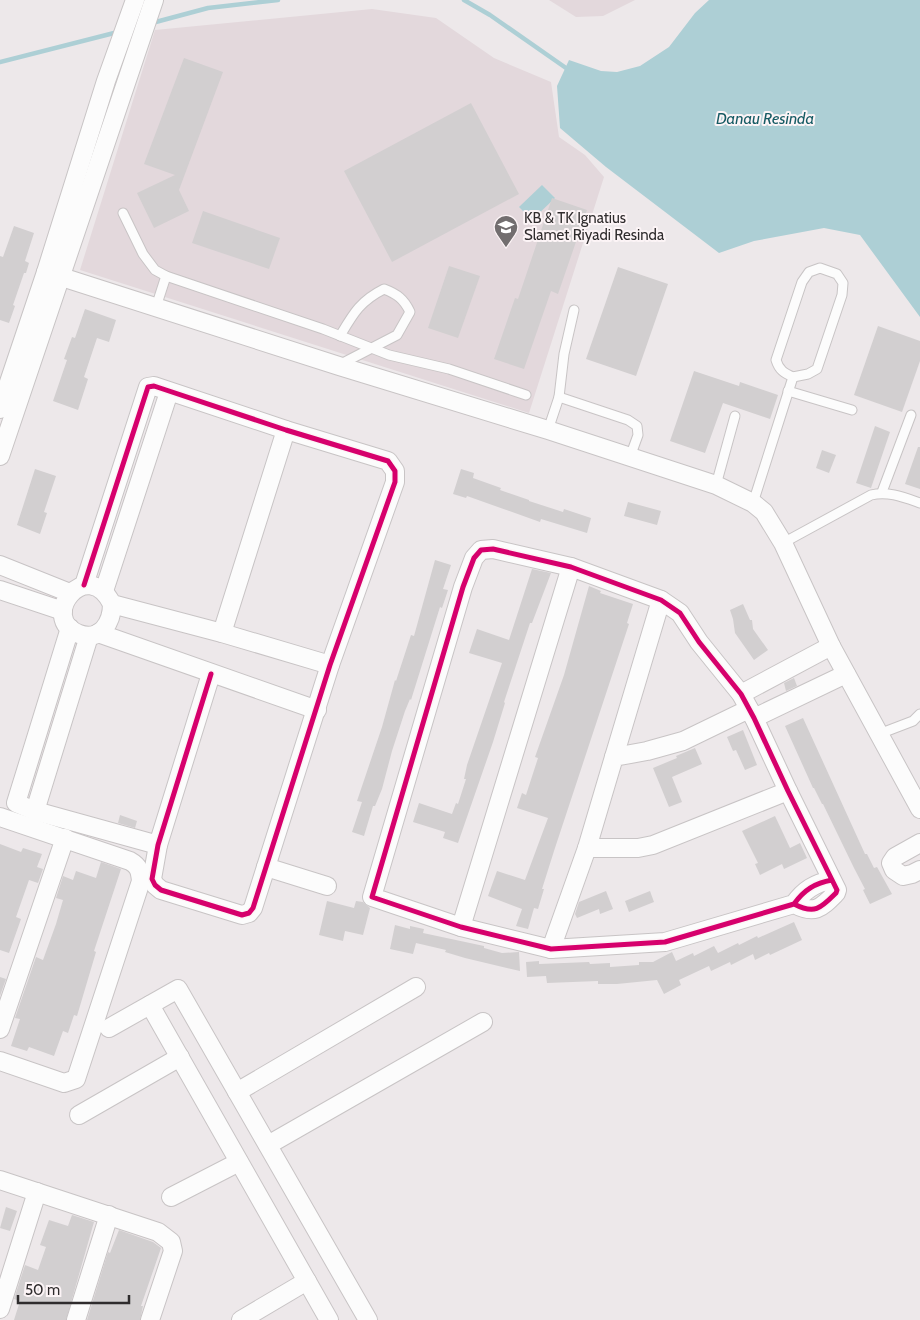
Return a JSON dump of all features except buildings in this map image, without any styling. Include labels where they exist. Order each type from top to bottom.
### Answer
[{"type":"street","points":[[0,456],[106,81],[135,0]]},
{"type":"street","points":[[0,409],[125,86],[154,0]]},
{"type":"street","points":[[53,274],[338,366],[548,430],[716,485],[753,503],[764,512],[783,543],[831,646],[920,808]]},
{"type":"street","points":[[211,674],[158,845],[152,879],[161,890],[242,915],[249,913],[253,908],[317,710],[330,665],[395,482],[395,471],[388,461],[286,430],[154,386],[148,387],[77,589],[66,598],[63,611],[65,621],[70,628],[79,634],[93,634],[211,674],[317,710]]},
{"type":"street","points":[[35,811],[93,634],[104,629],[110,622],[112,614],[108,598],[169,392]]},
{"type":"street","points":[[222,633],[286,430]]},
{"type":"street","points":[[493,549],[571,567],[661,600],[680,613],[699,642],[748,707],[832,880],[807,889],[794,904],[665,942],[551,949],[461,926],[372,897],[463,587],[474,558],[481,550],[493,549]]},
{"type":"street","points":[[0,565],[77,589],[95,586],[108,598],[330,665]]},
{"type":"street","points":[[461,926],[571,567]]},
{"type":"street","points":[[0,590],[63,611]]},
{"type":"street","points":[[551,949],[587,848],[661,600]]},
{"type":"street","points":[[70,628],[16,802],[18,805],[35,811],[158,845]]},
{"type":"street","points":[[614,757],[647,752],[683,741],[748,707],[831,646]]},
{"type":"street","points":[[748,707],[846,674]]},
{"type":"street","points":[[587,848],[638,848],[653,845],[788,791]]},
{"type":"street","points":[[0,817],[130,860],[137,865],[141,880],[76,1079],[64,1083],[0,1061]]},
{"type":"street","points":[[0,1029],[65,838]]},
{"type":"street","points":[[920,843],[895,857],[892,863],[894,870],[903,876],[920,870]]},
{"type":"street","points":[[266,868],[327,886]]},
{"type":"street","points":[[237,1092],[416,986]]},
{"type":"street","points":[[109,1028],[178,989],[368,1320]]},
{"type":"street","points":[[150,1005],[329,1320]]},
{"type":"street","points":[[268,1145],[483,1022]]},
{"type":"street","points":[[79,1115],[180,1057]]},
{"type":"street","points":[[171,1197],[239,1162]]},
{"type":"street","points":[[0,1180],[158,1232],[171,1242],[173,1251],[150,1320]]},
{"type":"street","points":[[0,1309],[37,1192]]},
{"type":"street","points":[[76,1320],[109,1215]]},
{"type":"street","points":[[241,1320],[307,1281]]},
{"type":"lane","points":[[123,214],[143,254],[154,270],[166,276],[340,336],[389,355],[449,368],[526,394]]},
{"type":"lane","points":[[820,268],[837,274],[843,283],[842,295],[817,370],[808,374],[793,376],[778,368],[776,360],[802,282],[809,272],[820,268]]},
{"type":"lane","points":[[156,307],[166,276]]},
{"type":"lane","points":[[338,366],[397,335],[410,312],[405,301],[384,289],[357,308],[340,336]]},
{"type":"lane","points":[[548,430],[559,397],[564,354],[574,310]]},
{"type":"lane","points":[[753,503],[793,376]]},
{"type":"lane","points":[[788,391],[852,410]]},
{"type":"lane","points":[[559,397],[628,420],[637,426],[638,435],[630,457]]},
{"type":"lane","points":[[882,492],[911,415]]},
{"type":"lane","points":[[716,485],[735,416]]},
{"type":"lane","points":[[783,543],[871,495],[882,492],[920,503]]},
{"type":"lane","points":[[879,734],[913,721],[920,714]]},
{"type":"shaded area","points":[[549,0],[635,0],[603,16],[576,17]]},
{"type":"shaded area","points":[[372,9],[436,18],[494,58],[551,82],[559,137],[585,155],[604,177],[529,413],[80,270],[155,30]]},
{"type":"water","name":"Danau Resinda","points":[[709,0],[920,0],[920,317],[860,235],[824,228],[754,241],[719,253],[606,167],[560,128],[557,86],[569,60],[601,71],[617,72],[640,66],[669,47],[695,13]]},
{"type":"water","points":[[542,185],[555,198],[532,220],[519,207]]},
{"type":"waterway","points":[[152,23],[208,8],[278,0]]},
{"type":"waterway","points":[[464,0],[490,15],[566,68]]},
{"type":"waterway","points":[[0,62],[118,32]]},
{"type":"cycle path","points":[[84,585],[148,387],[154,386],[286,430],[388,461],[395,471],[395,482],[330,665],[253,908],[249,913],[242,915],[161,890],[152,879],[158,845],[211,674]]},
{"type":"cycle path","points":[[794,904],[807,909],[817,908],[826,903],[837,890],[741,694],[699,642],[680,613],[661,600],[571,567],[493,549],[481,550],[474,558],[463,587],[372,897],[461,927],[551,949],[665,942],[794,904],[810,888],[832,880]]},
{"type":"place","name":"KB & TK Ignatius Slamet Riyadi Resinda","points":[[506,248]]}]
